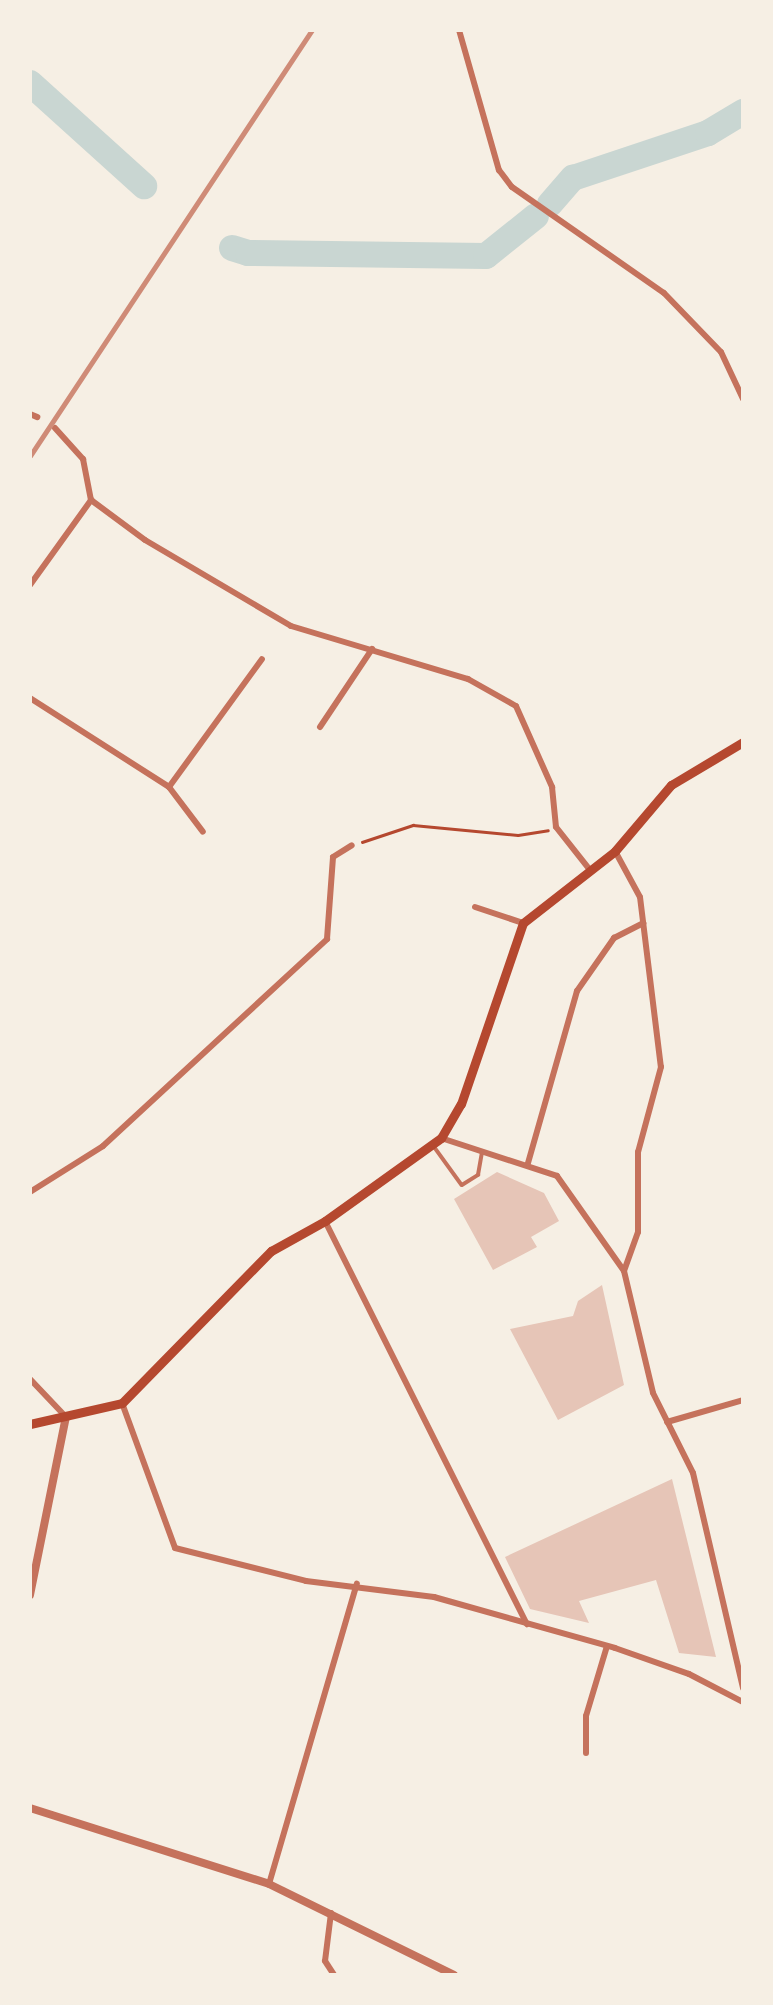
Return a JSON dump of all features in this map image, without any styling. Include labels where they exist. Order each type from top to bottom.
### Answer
[{"type":"main road","points":[[30,1424],[122,1403],[271,1251],[326,1221],[441,1138],[461,1104],[523,923],[615,851],[671,785],[743,742]]},
{"type":"street","points":[[459,30],[499,170],[512,187],[664,293],[721,352],[743,399]]},
{"type":"street","points":[[30,414],[37,417]]},
{"type":"street","points":[[55,428],[83,459],[91,500],[145,540],[291,626],[468,679],[516,706],[552,787],[556,827],[590,870]]},
{"type":"street","points":[[30,584],[91,500]]},
{"type":"street","points":[[320,727],[372,649]]},
{"type":"street","points":[[169,787],[262,659]]},
{"type":"street","points":[[30,698],[169,787],[203,832]]},
{"type":"street","points":[[30,1192],[103,1146],[327,939],[333,857],[352,845]]},
{"type":"street","points":[[615,851],[640,897],[661,1067],[639,1152],[638,1232],[624,1271]]},
{"type":"street","points":[[475,907],[523,923]]},
{"type":"street","points":[[528,1163],[578,991],[614,938],[643,923]]},
{"type":"street","points":[[441,1138],[528,1163],[557,1176],[624,1271],[632,1322],[667,1422],[693,1473],[743,1688]]},
{"type":"street","points":[[326,1221],[527,1624]]},
{"type":"street","points":[[30,1379],[66,1417],[30,1595]]},
{"type":"street","points":[[667,1422],[743,1400]]},
{"type":"street","points":[[122,1403],[176,1548],[306,1581],[357,1584],[434,1597],[607,1646],[689,1674],[743,1702]]},
{"type":"street","points":[[270,1884],[357,1584]]},
{"type":"street","points":[[586,1753],[586,1716],[607,1646]]},
{"type":"street","points":[[30,1808],[270,1884],[331,1911],[454,1975]]},
{"type":"street","points":[[331,1911],[325,1961],[334,1975]]},
{"type":"lane","points":[[432,1144],[462,1185],[478,1175],[482,1151]]},
{"type":"path","points":[[352,845],[413,825],[518,835],[556,827]]},
{"type":"building","points":[[497,1172],[544,1193],[559,1221],[531,1237],[537,1247],[493,1270],[454,1199]]},
{"type":"building","points":[[602,1285],[624,1385],[558,1420],[510,1329],[573,1316],[578,1301]]},
{"type":"building","points":[[672,1479],[716,1657],[679,1653],[656,1580],[579,1601],[589,1623],[530,1609],[505,1557]]},
{"type":"waterway","points":[[30,83],[144,186]]},
{"type":"waterway","points":[[550,204],[573,178],[708,133],[743,112]]},
{"type":"waterway","points":[[232,248],[248,253],[486,256],[536,216]]},
{"type":"railway","points":[[30,456],[312,30]]}]
